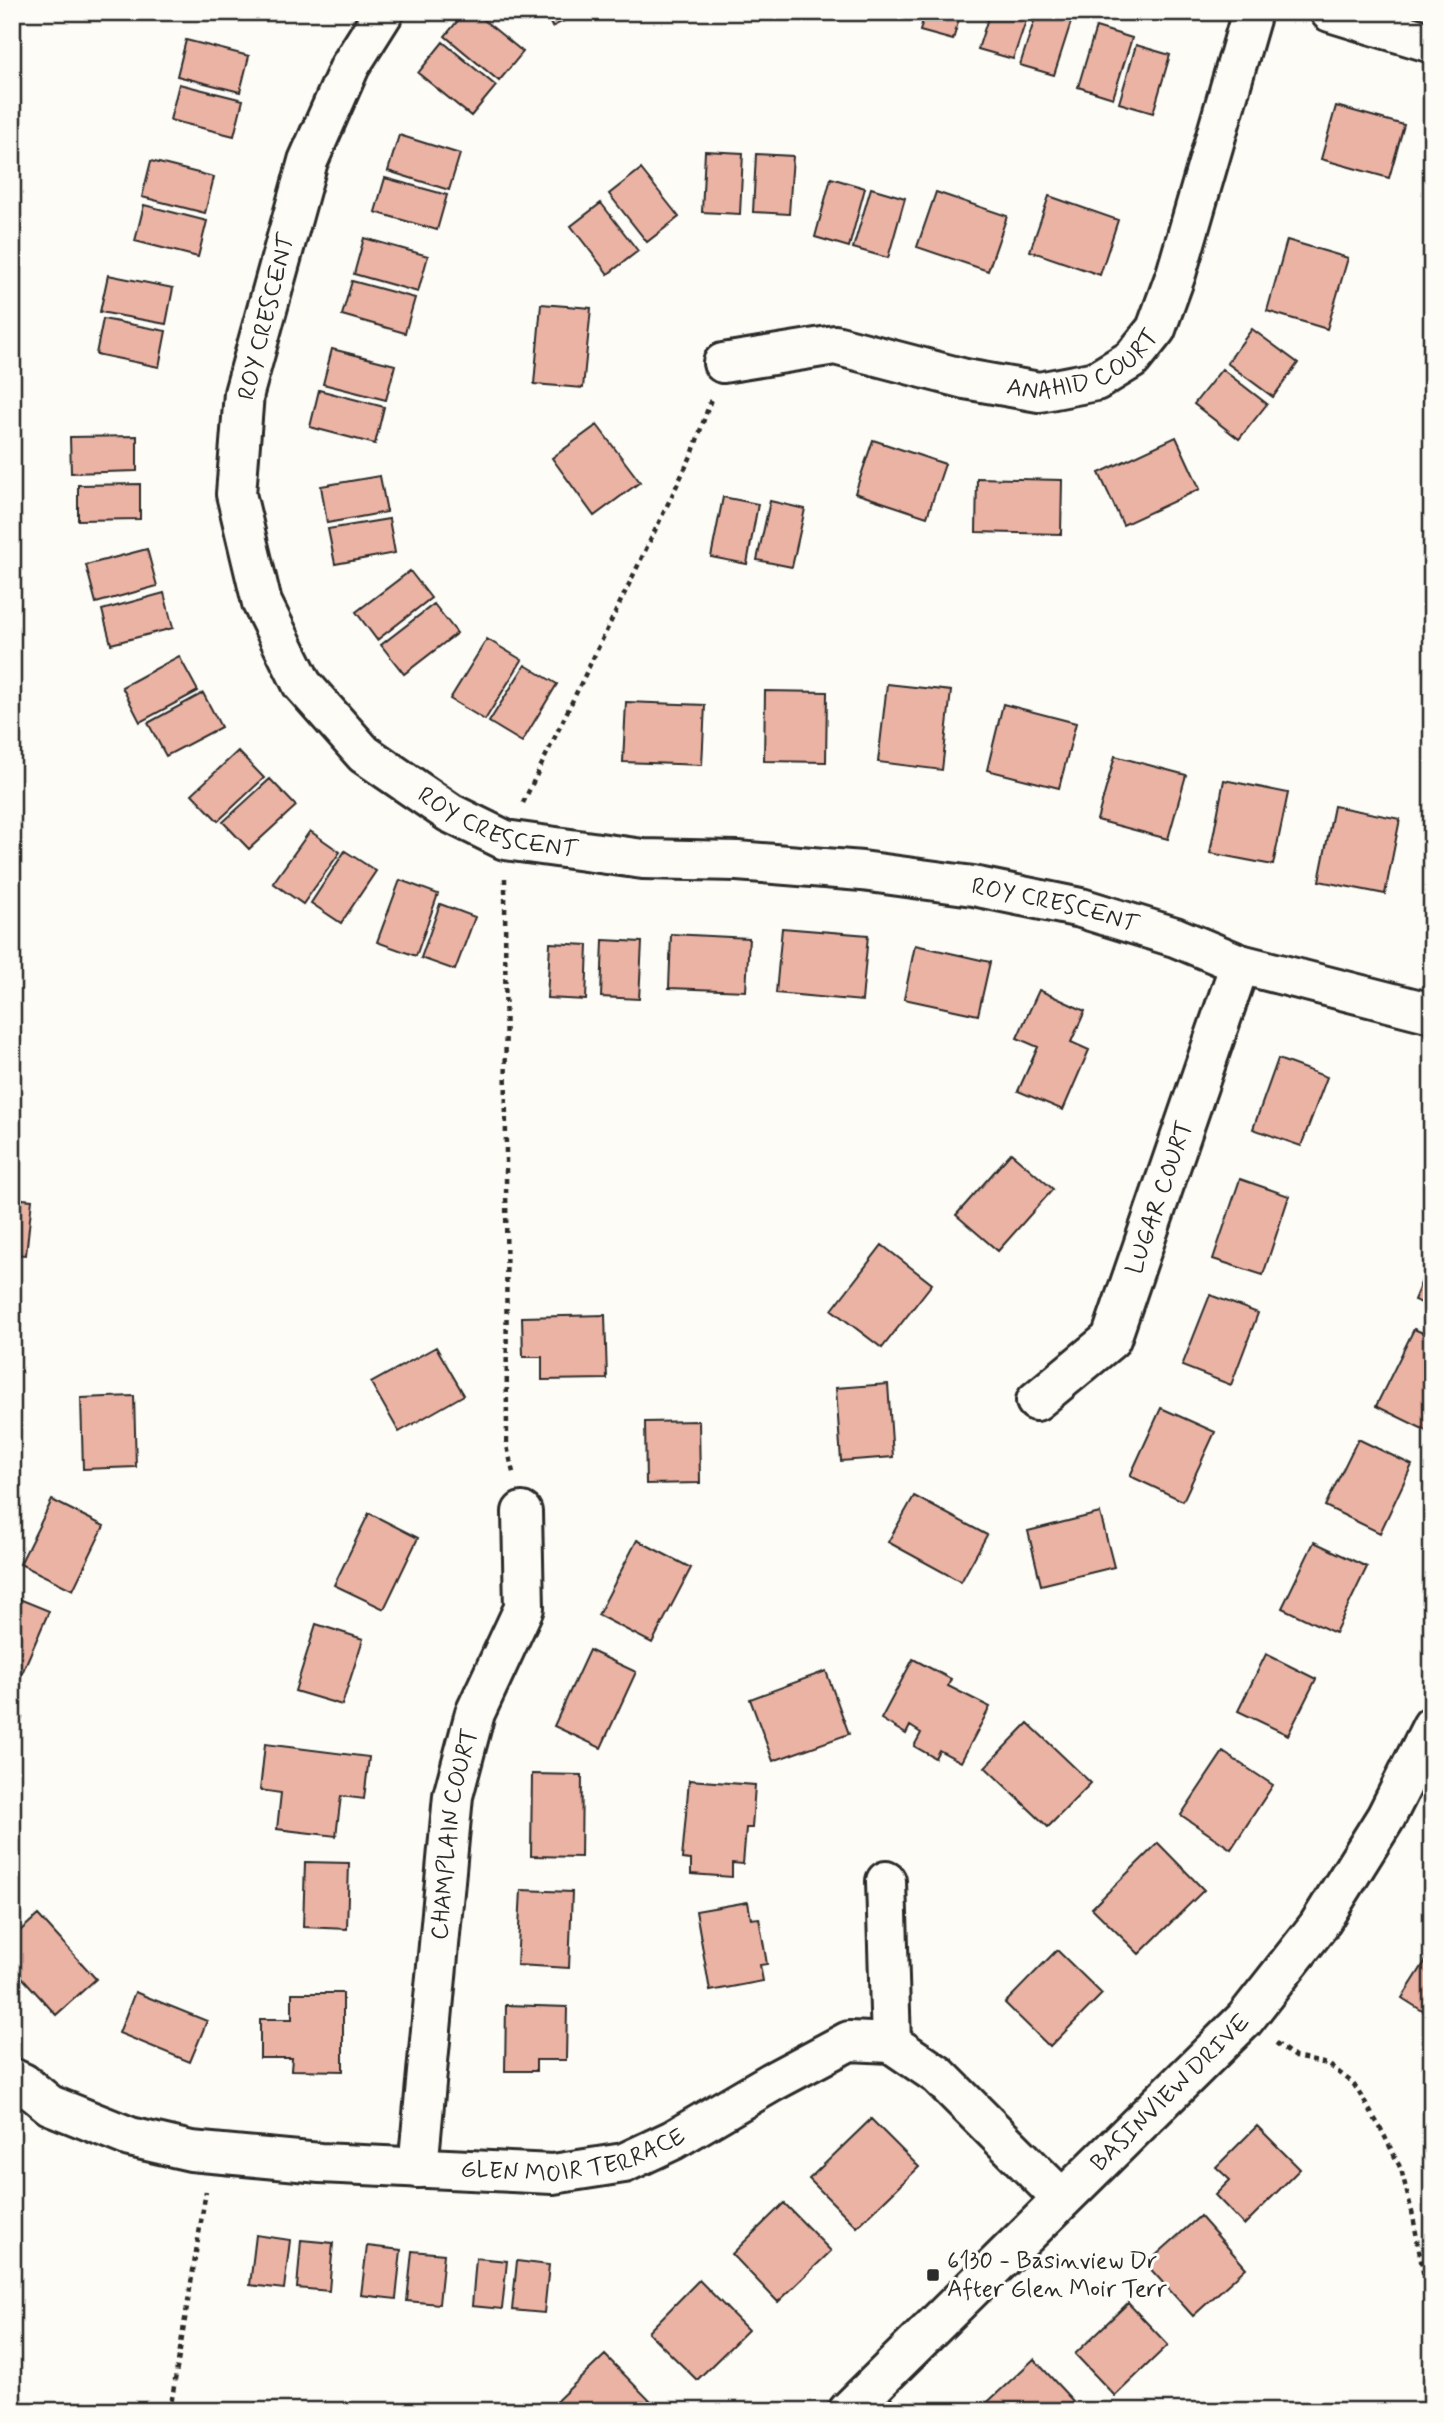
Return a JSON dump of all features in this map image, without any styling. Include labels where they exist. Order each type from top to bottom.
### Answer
[{"type":"street","name":"ROY CRESCENT","points":[[384,12],[350,66],[308,160],[244,393],[236,494],[262,603],[302,684],[363,754],[450,813],[505,840],[643,859],[751,862],[862,871],[973,886],[1081,908],[1175,937],[1240,964],[1432,1013]]},
{"type":"street","name":"ANAHID COURT","points":[[723,363],[835,345],[965,379],[1038,392],[1096,381],[1132,359],[1156,329],[1176,274],[1252,12]]},
{"type":"street","points":[[1330,12],[1432,43]]},
{"type":"street","name":"LUGAR COURT","points":[[1036,1401],[1111,1339],[1240,964]]},
{"type":"street","name":"CHAMPLAIN COURT","points":[[418,2168],[453,1796],[475,1713],[524,1608],[522,1512]]},
{"type":"street","name":"BASINVIEW DRIVE","points":[[848,2411],[1245,2019],[1318,1926],[1386,1817],[1432,1726]]},
{"type":"street","points":[[886,1881],[891,2043],[938,2075],[1062,2199]]},
{"type":"street","name":"GLEN MOIR TERRACE","points":[[12,2078],[23,2083],[50,2105],[130,2137],[191,2151],[320,2163],[553,2174],[624,2163],[673,2140],[772,2081],[849,2040],[891,2043]]},
{"type":"path","points":[[522,1512],[507,1446],[505,840],[693,452],[723,363]]},
{"type":"path","points":[[1245,2019],[1295,2057],[1328,2064],[1353,2083],[1381,2129],[1401,2169],[1413,2216],[1425,2283],[1432,2353]]},
{"type":"path","points":[[170,2411],[212,2153]]},
{"type":"building","points":[[465,12],[474,12],[523,52],[499,81],[445,36]]},
{"type":"building","points":[[545,12],[581,12],[552,27]]},
{"type":"building","points":[[884,12],[917,12],[914,21]]},
{"type":"building","points":[[925,12],[961,12],[953,40],[920,31]]},
{"type":"building","points":[[990,12],[1029,12],[1013,59],[978,49]]},
{"type":"building","points":[[1037,12],[1061,12],[1073,16],[1054,75],[1020,65]]},
{"type":"building","points":[[1096,27],[1132,38],[1113,98],[1078,87]]},
{"type":"building","points":[[186,40],[249,56],[240,92],[177,76]]},
{"type":"building","points":[[443,42],[496,86],[471,116],[418,73]]},
{"type":"building","points":[[1136,45],[1170,55],[1153,113],[1119,103]]},
{"type":"building","points":[[179,84],[243,100],[234,136],[170,120]]},
{"type":"building","points":[[1336,106],[1404,125],[1389,178],[1321,159]]},
{"type":"building","points":[[399,135],[460,154],[449,190],[388,171]]},
{"type":"building","points":[[705,151],[743,153],[740,214],[702,212]]},
{"type":"building","points":[[756,154],[793,156],[789,214],[753,212]]},
{"type":"building","points":[[151,161],[214,177],[205,213],[142,197]]},
{"type":"building","points":[[641,169],[679,217],[647,242],[609,194]]},
{"type":"building","points":[[385,178],[447,195],[437,230],[375,212]]},
{"type":"building","points":[[831,178],[865,188],[849,247],[815,237]]},
{"type":"building","points":[[871,188],[905,198],[888,258],[853,248]]},
{"type":"building","points":[[936,192],[1007,216],[988,271],[917,247]]},
{"type":"building","points":[[1049,196],[1118,220],[1100,275],[1030,251]]},
{"type":"building","points":[[601,203],[638,251],[608,274],[571,226]]},
{"type":"building","points":[[144,205],[207,221],[198,257],[135,241]]},
{"type":"building","points":[[364,238],[428,256],[418,292],[354,274]]},
{"type":"building","points":[[1287,240],[1348,258],[1327,329],[1267,311]]},
{"type":"building","points":[[108,275],[173,288],[166,324],[100,312]]},
{"type":"building","points":[[352,281],[415,298],[405,333],[342,315]]},
{"type":"building","points":[[541,304],[591,308],[583,388],[534,384]]},
{"type":"building","points":[[103,319],[166,331],[159,367],[96,354]]},
{"type":"building","points":[[1252,329],[1298,363],[1273,397],[1227,363]]},
{"type":"building","points":[[332,349],[395,365],[386,400],[323,384]]},
{"type":"building","points":[[1222,369],[1267,404],[1239,439],[1194,404]]},
{"type":"building","points":[[319,390],[384,407],[375,444],[310,427]]},
{"type":"building","points":[[597,425],[640,482],[594,516],[552,458]]},
{"type":"building","points":[[137,436],[137,471],[71,473],[70,437]]},
{"type":"building","points":[[1176,437],[1200,489],[1123,525],[1099,473]]},
{"type":"building","points":[[873,440],[945,464],[927,517],[855,493]]},
{"type":"building","points":[[380,476],[387,512],[327,523],[321,486]]},
{"type":"building","points":[[977,478],[1062,480],[1061,534],[976,532]]},
{"type":"building","points":[[140,484],[140,519],[78,520],[78,485]]},
{"type":"building","points":[[723,497],[758,504],[747,564],[711,557]]},
{"type":"building","points":[[770,501],[805,509],[792,567],[757,560]]},
{"type":"building","points":[[389,519],[395,553],[335,564],[328,529]]},
{"type":"building","points":[[147,549],[157,586],[96,603],[86,565]]},
{"type":"building","points":[[410,571],[431,598],[377,640],[356,612]]},
{"type":"building","points":[[164,593],[173,628],[111,644],[102,610]]},
{"type":"building","points":[[434,604],[457,633],[404,674],[381,645]]},
{"type":"building","points":[[487,639],[522,660],[485,720],[450,699]]},
{"type":"building","points":[[179,656],[198,691],[140,722],[122,687]]},
{"type":"building","points":[[525,665],[557,684],[522,742],[489,722]]},
{"type":"building","points":[[887,684],[951,691],[942,770],[878,762]]},
{"type":"building","points":[[765,691],[827,692],[826,762],[764,761]]},
{"type":"building","points":[[203,693],[221,727],[166,756],[148,723]]},
{"type":"building","points":[[626,702],[705,705],[702,765],[623,762]]},
{"type":"building","points":[[1003,704],[1076,723],[1059,788],[987,770]]},
{"type":"building","points":[[238,751],[264,778],[218,821],[192,794]]},
{"type":"building","points":[[1115,756],[1186,775],[1168,839],[1097,820]]},
{"type":"building","points":[[270,779],[296,806],[249,849],[223,822]]},
{"type":"building","points":[[1224,780],[1288,793],[1273,865],[1210,853]]},
{"type":"building","points":[[1334,806],[1400,819],[1385,894],[1319,881]]},
{"type":"building","points":[[310,831],[340,852],[303,904],[273,883]]},
{"type":"building","points":[[345,851],[376,871],[341,923],[311,903]]},
{"type":"building","points":[[400,880],[438,894],[416,956],[377,942]]},
{"type":"building","points":[[440,904],[475,917],[455,970],[421,958]]},
{"type":"building","points":[[782,928],[868,935],[862,1001],[776,993]]},
{"type":"building","points":[[671,934],[749,938],[746,991],[669,988]]},
{"type":"building","points":[[603,940],[642,942],[639,999],[601,997]]},
{"type":"building","points":[[550,943],[588,945],[586,1000],[547,998]]},
{"type":"building","points":[[915,945],[990,962],[978,1015],[904,999]]},
{"type":"building","points":[[1039,990],[1085,1011],[1071,1042],[1089,1050],[1063,1110],[1018,1091],[1038,1047],[1017,1038]]},
{"type":"building","points":[[1278,1059],[1327,1077],[1301,1146],[1253,1129]]},
{"type":"building","points":[[1011,1153],[1053,1189],[998,1251],[956,1215]]},
{"type":"building","points":[[1240,1179],[1289,1196],[1263,1275],[1213,1259]]},
{"type":"building","points":[[12,1198],[32,1200],[26,1255],[12,1254]]},
{"type":"building","points":[[882,1245],[932,1284],[882,1348],[832,1310]]},
{"type":"building","points":[[1432,1256],[1432,1307],[1414,1300]]},
{"type":"building","points":[[1210,1295],[1258,1313],[1231,1385],[1182,1366]]},
{"type":"building","points":[[605,1315],[607,1379],[542,1380],[542,1357],[523,1357],[522,1317]]},
{"type":"building","points":[[1414,1329],[1432,1337],[1432,1427],[1429,1432],[1376,1406]]},
{"type":"building","points":[[436,1347],[464,1395],[399,1432],[371,1383]]},
{"type":"building","points":[[888,1384],[893,1457],[841,1461],[836,1388]]},
{"type":"building","points":[[134,1396],[136,1467],[83,1469],[81,1398]]},
{"type":"building","points":[[1161,1408],[1215,1432],[1183,1501],[1130,1476]]},
{"type":"building","points":[[699,1421],[700,1483],[646,1484],[645,1422]]},
{"type":"building","points":[[1358,1439],[1412,1465],[1380,1533],[1325,1506]]},
{"type":"building","points":[[914,1496],[987,1535],[961,1582],[888,1542]]},
{"type":"building","points":[[52,1500],[104,1526],[73,1590],[20,1564]]},
{"type":"building","points":[[369,1513],[418,1538],[384,1609],[334,1585]]},
{"type":"building","points":[[1100,1513],[1114,1567],[1041,1585],[1028,1531]]},
{"type":"building","points":[[637,1540],[691,1568],[652,1643],[598,1615]]},
{"type":"building","points":[[1314,1542],[1367,1567],[1335,1633],[1282,1608]]},
{"type":"building","points":[[12,1596],[49,1611],[16,1687],[12,1686]]},
{"type":"building","points":[[316,1624],[363,1639],[342,1705],[295,1691]]},
{"type":"building","points":[[589,1650],[636,1672],[601,1748],[554,1726]]},
{"type":"building","points":[[1266,1654],[1316,1679],[1288,1735],[1238,1711]]},
{"type":"building","points":[[913,1659],[951,1679],[948,1686],[990,1707],[961,1762],[939,1750],[935,1758],[914,1746],[921,1733],[910,1726],[906,1734],[881,1719]]},
{"type":"building","points":[[826,1671],[849,1734],[773,1761],[750,1699]]},
{"type":"building","points":[[12,1714],[22,1718],[12,1744]]},
{"type":"building","points":[[1028,1723],[1091,1783],[1048,1827],[985,1767]]},
{"type":"building","points":[[265,1744],[369,1757],[364,1799],[341,1796],[336,1836],[277,1829],[281,1793],[260,1790]]},
{"type":"building","points":[[1223,1752],[1273,1785],[1231,1849],[1181,1815]]},
{"type":"building","points":[[532,1774],[582,1775],[581,1857],[531,1856]]},
{"type":"building","points":[[689,1780],[755,1785],[752,1828],[746,1828],[743,1864],[732,1863],[732,1877],[691,1874],[691,1860],[682,1859]]},
{"type":"building","points":[[1158,1843],[1204,1890],[1139,1954],[1092,1908]]},
{"type":"building","points":[[305,1862],[349,1863],[347,1929],[303,1927]]},
{"type":"building","points":[[521,1890],[572,1892],[569,1968],[517,1965]]},
{"type":"building","points":[[748,1902],[751,1919],[759,1918],[767,1964],[760,1965],[763,1981],[710,1991],[696,1911]]},
{"type":"building","points":[[38,1915],[96,1979],[56,2015],[12,1966],[12,1938]]},
{"type":"building","points":[[1057,1950],[1102,1994],[1050,2047],[1005,2003]]},
{"type":"building","points":[[1432,1951],[1432,2017],[1402,1998]]},
{"type":"building","points":[[135,1992],[207,2021],[190,2062],[119,2033]]},
{"type":"building","points":[[292,1993],[343,1993],[343,2071],[291,2070],[292,2058],[260,2058],[260,2019],[292,2019]]},
{"type":"building","points":[[506,2005],[567,2007],[566,2060],[536,2060],[536,2071],[505,2071]]},
{"type":"building","points":[[871,2119],[919,2167],[857,2227],[809,2179]]},
{"type":"building","points":[[1257,2126],[1300,2169],[1244,2225],[1215,2195],[1230,2180],[1216,2167]]},
{"type":"building","points":[[784,2203],[831,2251],[778,2302],[732,2254]]},
{"type":"building","points":[[1200,2216],[1246,2268],[1193,2316],[1146,2264]]},
{"type":"building","points":[[256,2235],[290,2240],[284,2289],[250,2285]]},
{"type":"building","points":[[301,2240],[333,2243],[329,2291],[297,2288]]},
{"type":"building","points":[[367,2246],[401,2250],[396,2299],[361,2295]]},
{"type":"building","points":[[412,2251],[444,2254],[439,2304],[407,2301]]},
{"type":"building","points":[[476,2258],[507,2261],[502,2309],[472,2306]]},
{"type":"building","points":[[517,2261],[549,2265],[544,2313],[512,2310]]},
{"type":"building","points":[[699,2280],[748,2330],[697,2380],[648,2332]]},
{"type":"building","points":[[1128,2303],[1168,2345],[1115,2396],[1075,2354]]},
{"type":"building","points":[[605,2355],[658,2409],[546,2411]]},
{"type":"building","points":[[1034,2359],[1073,2401],[1062,2411],[978,2411]]},
{"type":"place","name":"6130 - Basinview Dr After Glen Moir Terr","points":[[933,2275]]}]
